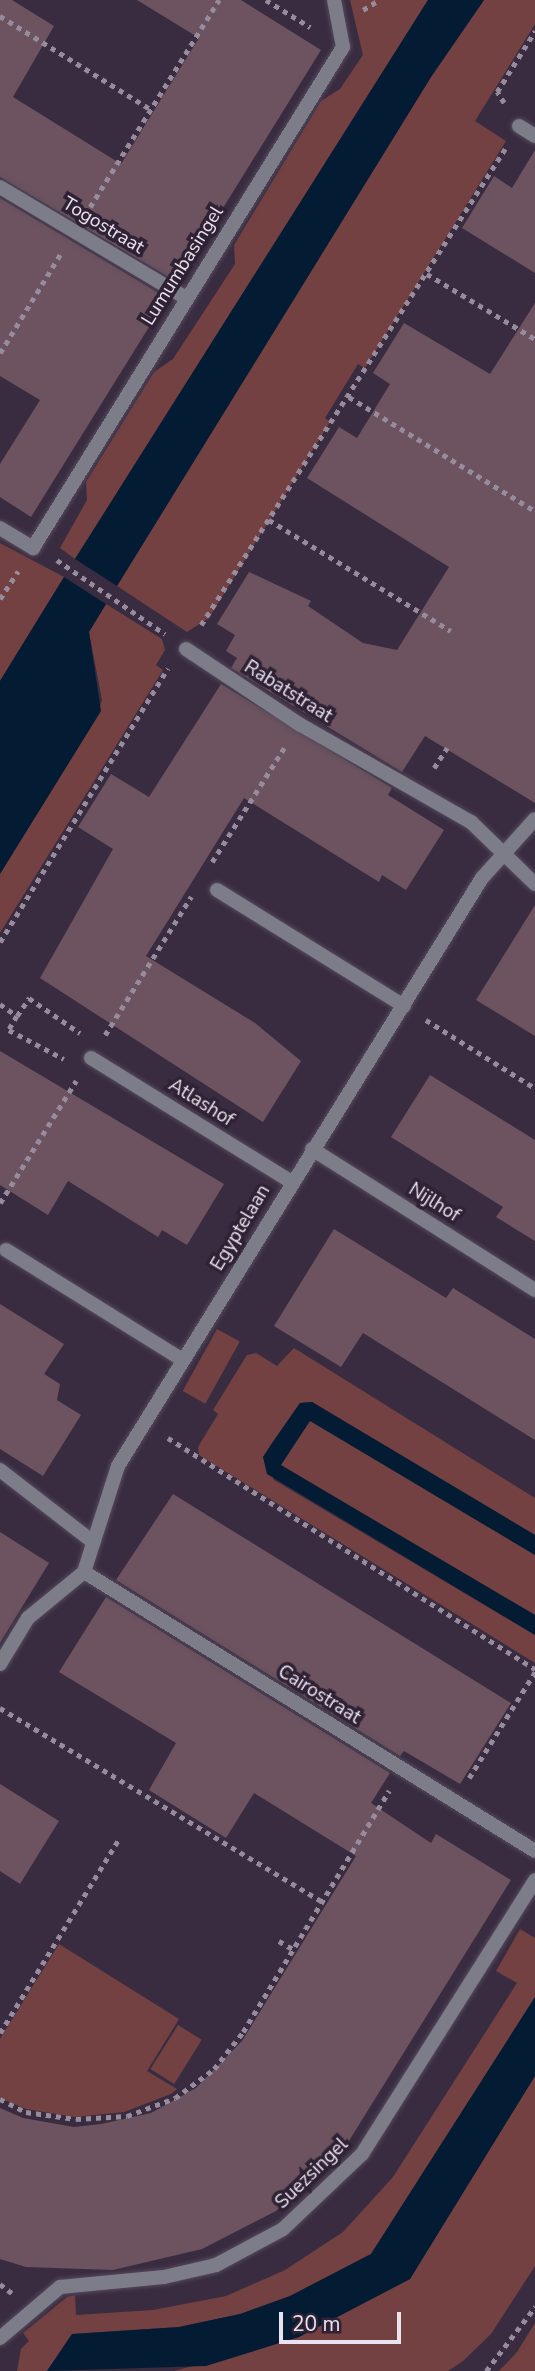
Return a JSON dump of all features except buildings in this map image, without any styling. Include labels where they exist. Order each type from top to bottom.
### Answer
[{"type":"street","points":[[334,0],[343,47]]},
{"type":"street","name":"Lumumbasingel","points":[[0,528],[33,548],[343,47]]},
{"type":"street","points":[[519,126],[535,136]]},
{"type":"street","name":"Togostraat","points":[[0,187],[186,298]]},
{"type":"street","name":"Rabatstraat","points":[[186,649],[299,723],[471,821],[535,884]]},
{"type":"street","name":"Egyptelaan","points":[[84,1572],[118,1466],[482,878],[535,819]]},
{"type":"street","points":[[217,890],[404,1006]]},
{"type":"street","name":"Atlashof","points":[[90,1058],[292,1182]]},
{"type":"street","name":"Nijlhof","points":[[312,1149],[535,1290]]},
{"type":"street","points":[[6,1250],[183,1360]]},
{"type":"street","points":[[0,1470],[93,1542]]},
{"type":"street","points":[[0,1664],[28,1618],[84,1572]]},
{"type":"street","name":"Cairostraat","points":[[84,1572],[535,1851]]},
{"type":"street","name":"Suezsingel","points":[[0,2338],[60,2287],[164,2277],[216,2265],[283,2229],[362,2154],[535,1880]]},
{"type":"path","points":[[0,353],[219,0]]},
{"type":"path","points":[[267,0],[343,47]]},
{"type":"path","points":[[0,16],[150,109]]},
{"type":"path","points":[[0,942],[170,665],[186,649],[349,397],[519,126],[497,92],[535,31]]},
{"type":"path","points":[[427,274],[535,339]]},
{"type":"path","points":[[349,397],[534,509]]},
{"type":"path","points":[[269,520],[451,631]]},
{"type":"path","points":[[53,558],[130,607],[186,649]]},
{"type":"path","points":[[207,871],[299,723]]},
{"type":"path","points":[[0,1203],[193,894]]},
{"type":"path","points":[[29,998],[82,1030],[62,1061],[9,1030],[17,1016],[29,998]]},
{"type":"path","points":[[0,1004],[17,1016]]},
{"type":"path","points":[[404,1006],[535,1088]]},
{"type":"path","points":[[72,1046],[90,1058]]},
{"type":"path","points":[[144,1423],[535,1670],[454,1802]]},
{"type":"path","points":[[0,1708],[321,1901]]},
{"type":"path","points":[[0,2099],[26,2112],[76,2119],[127,2116],[175,2098],[214,2069],[293,1949],[403,1769]]},
{"type":"path","points":[[0,2033],[119,1839]]},
{"type":"path","points":[[279,1941],[293,1949]]},
{"type":"path","points":[[486,2371],[535,2307]]},
{"type":"shaded area","points":[[350,0],[428,0],[75,559],[60,548],[87,500],[86,482],[154,372],[173,359],[235,264],[234,245],[321,101],[340,89],[363,55]]},
{"type":"shaded area","points":[[484,0],[535,0],[535,24],[475,121],[506,141],[365,368],[358,364],[325,418],[330,422],[209,618],[187,632],[117,586],[431,77]]},
{"type":"shaded area","points":[[0,543],[64,577],[0,681]]},
{"type":"shaded area","points":[[106,604],[162,639],[165,650],[156,665],[163,670],[0,933],[0,874],[95,720],[102,700],[89,632]]},
{"type":"shaded area","points":[[217,1329],[240,1342],[205,1404],[183,1391]]},
{"type":"shaded area","points":[[294,1348],[535,1498],[535,1535],[312,1402],[300,1403],[263,1457],[274,1480],[535,1635],[535,1663],[199,1455],[198,1447],[218,1414],[213,1410],[247,1355],[256,1353],[277,1366]]},
{"type":"shaded area","points":[[310,1420],[535,1555],[535,1615],[280,1466]]},
{"type":"shaded area","points":[[520,1929],[535,1938],[535,1997],[371,2254],[290,2296],[240,2314],[179,2327],[72,2334],[47,2371],[17,2371],[21,2349],[29,2341],[23,2333],[67,2297],[75,2295],[76,2315],[153,2310],[226,2296],[285,2270],[343,2232],[393,2177],[517,1983],[496,1971]]},
{"type":"shaded area","points":[[59,1944],[179,2019],[147,2071],[177,2089],[171,2094],[124,2112],[75,2117],[26,2109],[0,2098],[0,2039]]},
{"type":"shaded area","points":[[178,2025],[202,2040],[174,2084],[150,2069]]},
{"type":"shaded area","points":[[535,2076],[535,2266],[491,2334],[463,2361],[448,2371],[174,2371],[299,2337],[410,2279]]},
{"type":"shaded area","points":[[535,2323],[535,2371],[499,2371],[517,2352]]},
{"type":"water","points":[[428,0],[484,0],[431,77],[117,586],[75,559]]},
{"type":"water","points":[[64,577],[106,604],[89,632],[101,711],[0,874],[0,681]]},
{"type":"water","points":[[312,1402],[535,1535],[535,1555],[310,1421],[281,1465],[535,1615],[535,1635],[267,1474],[263,1457],[300,1403]]},
{"type":"water","points":[[535,1997],[535,2076],[410,2279],[299,2337],[206,2366],[47,2371],[72,2334],[179,2327],[240,2314],[290,2296],[371,2254]]}]
